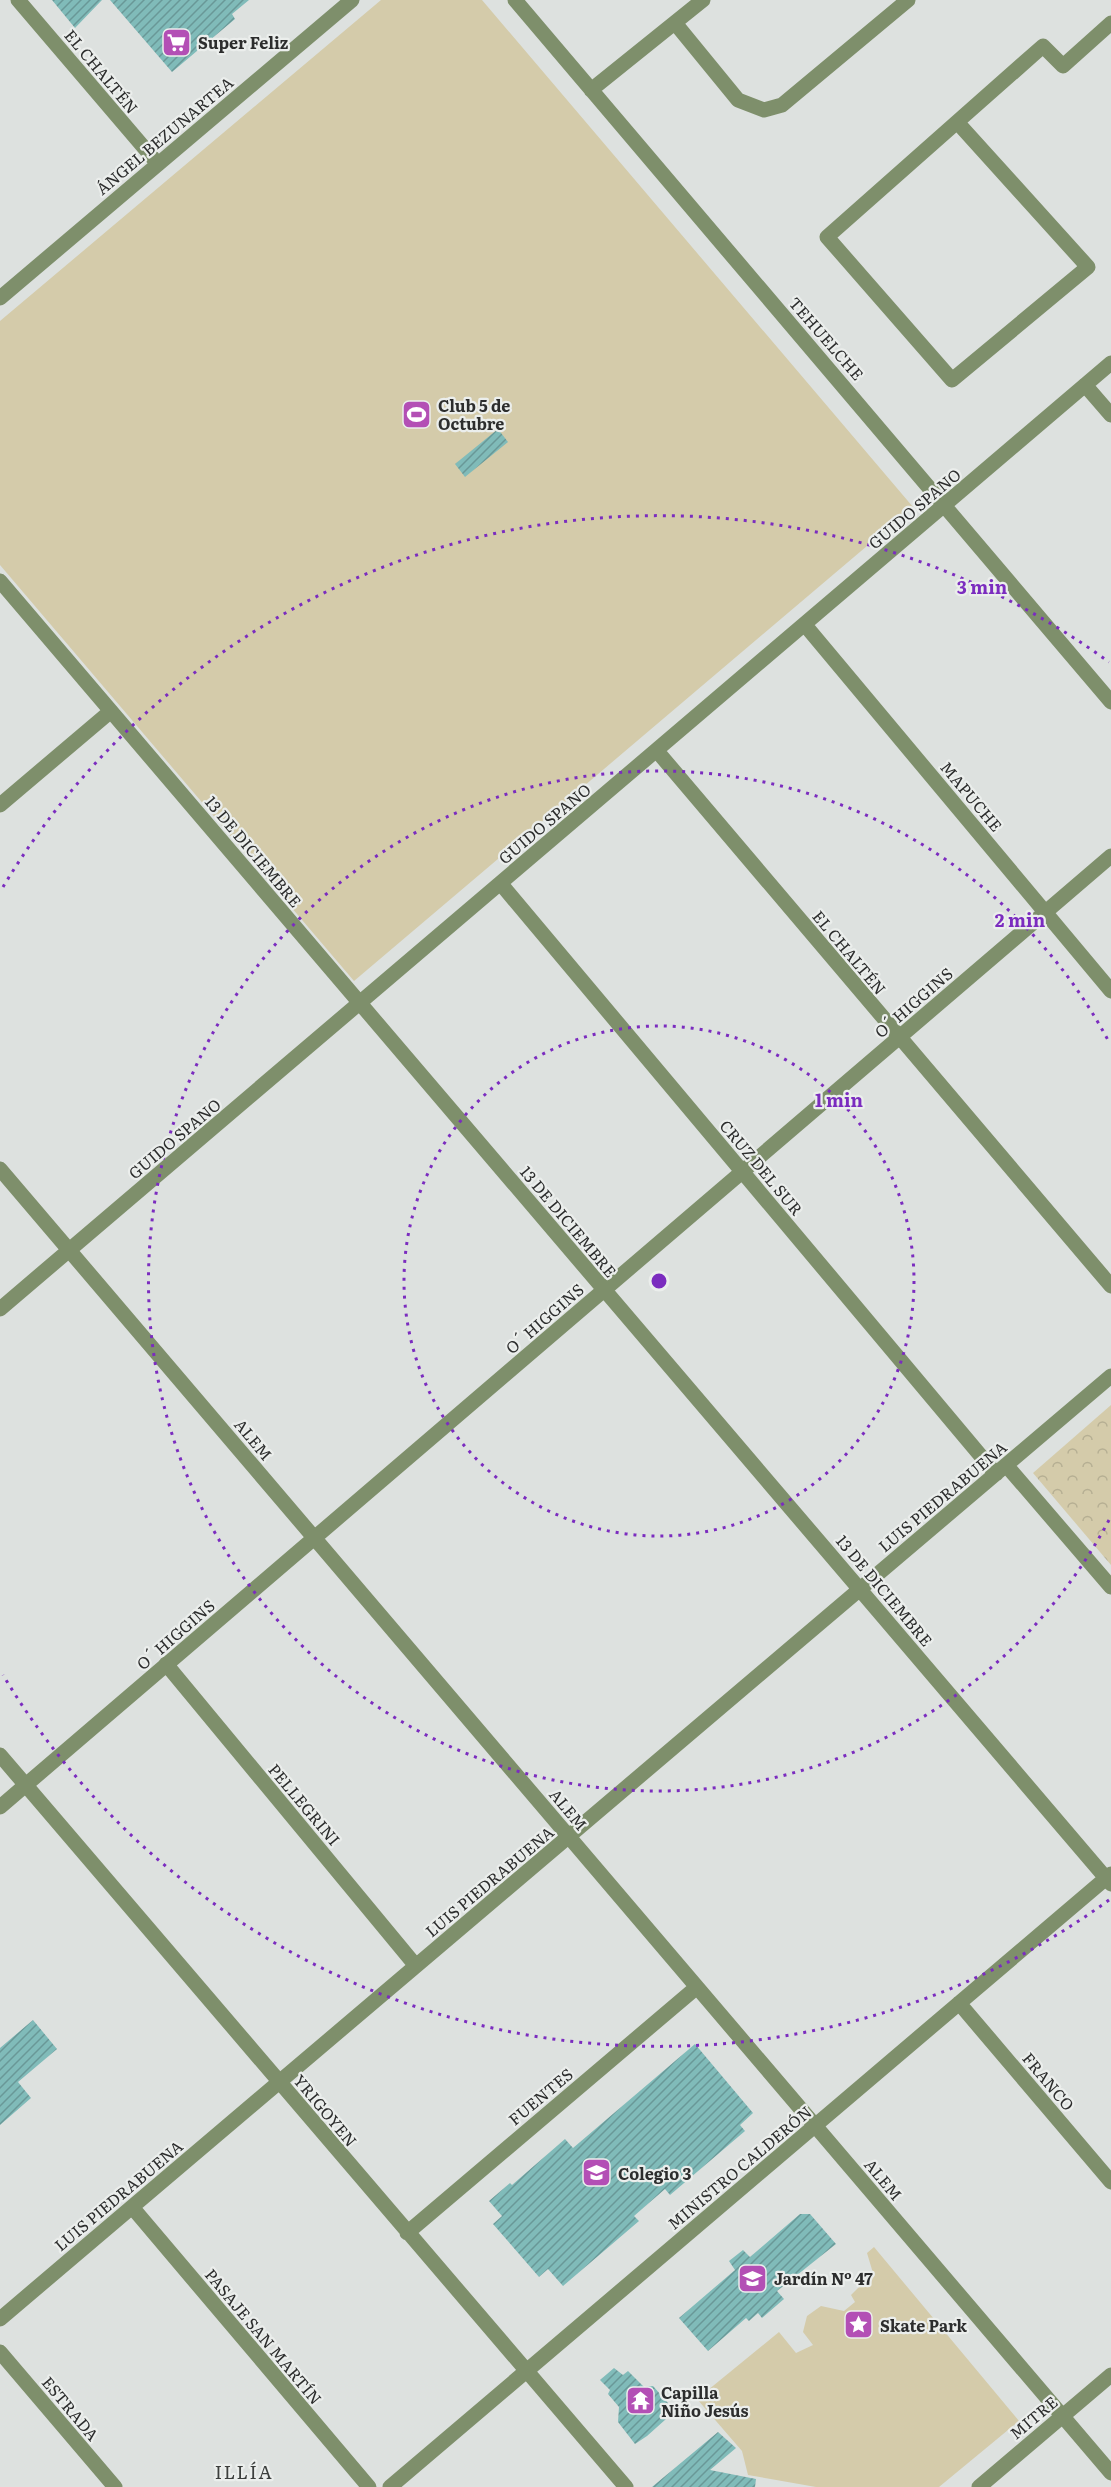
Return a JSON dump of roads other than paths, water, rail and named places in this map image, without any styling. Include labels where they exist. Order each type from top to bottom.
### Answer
[{"type":"street","name":"EL CHALTÉN","points":[[18,0],[158,164]]},
{"type":"street","name":"ÁNGEL BEZUNARTEA","points":[[0,298],[352,0]]},
{"type":"street","name":"TEHUELCHE","points":[[514,0],[946,505],[1111,702]]},
{"type":"street","points":[[591,90],[703,0]]},
{"type":"street","points":[[675,23],[738,100],[764,110],[782,105],[908,0]]},
{"type":"street","points":[[957,122],[1088,267],[952,380],[827,237],[957,122],[1043,46],[1063,66],[1111,23]]},
{"type":"street","name":"GUIDO SPANO","points":[[0,1309],[1111,363]]},
{"type":"street","points":[[1085,385],[1111,415]]},
{"type":"street","name":"13 DE DICIEMBRE","points":[[0,581],[1109,1879]]},
{"type":"street","name":"MAPUCHE","points":[[805,625],[1111,991]]},
{"type":"street","points":[[0,805],[111,711]]},
{"type":"street","name":"EL CHALTÉN","points":[[657,751],[1111,1286]]},
{"type":"street","name":"O´ HIGGINS","points":[[0,1807],[1111,856]]},
{"type":"street","name":"CRUZ DEL SUR","points":[[501,884],[742,1172],[1001,1470],[1111,1587]]},
{"type":"street","name":"ALEM","points":[[0,1169],[1111,2473]]},
{"type":"street","name":"LUIS PIEDRABUENA","points":[[0,2319],[1111,1376]]},
{"type":"street","name":"PELLEGRINI","points":[[166,1665],[416,1966]]},
{"type":"street","name":"YRIGOYEN","points":[[0,1755],[626,2487]]},
{"type":"street","name":"MINISTRO CALDERÓN","points":[[390,2487],[959,2003],[1109,1879]]},
{"type":"street","name":"FUENTES","points":[[407,2233],[697,1987]]},
{"type":"street","name":"FRANCO","points":[[959,2003],[1111,2182]]},
{"type":"street","name":"PASAJE SAN MARTÍN","points":[[132,2207],[369,2487]]},
{"type":"street","name":"ESTRADA","points":[[0,2352],[115,2487]]},
{"type":"street","name":"MITRE","points":[[979,2487],[1111,2375]]},
{"type":"place","name":"Super Feliz","points":[[177,42]]},
{"type":"place","name":"Club 5 de Octubre","points":[[417,414]]},
{"type":"place","name":"Colegio 3","points":[[597,2173]]},
{"type":"place","name":"Jardín Nº 47","points":[[753,2278]]},
{"type":"place","name":"Skate Park","points":[[859,2325]]},
{"type":"place","name":"Capilla Niño Jesús","points":[[640,2401]]},
{"type":"district","name":"ILLÍA","points":[[244,2471]]}]
